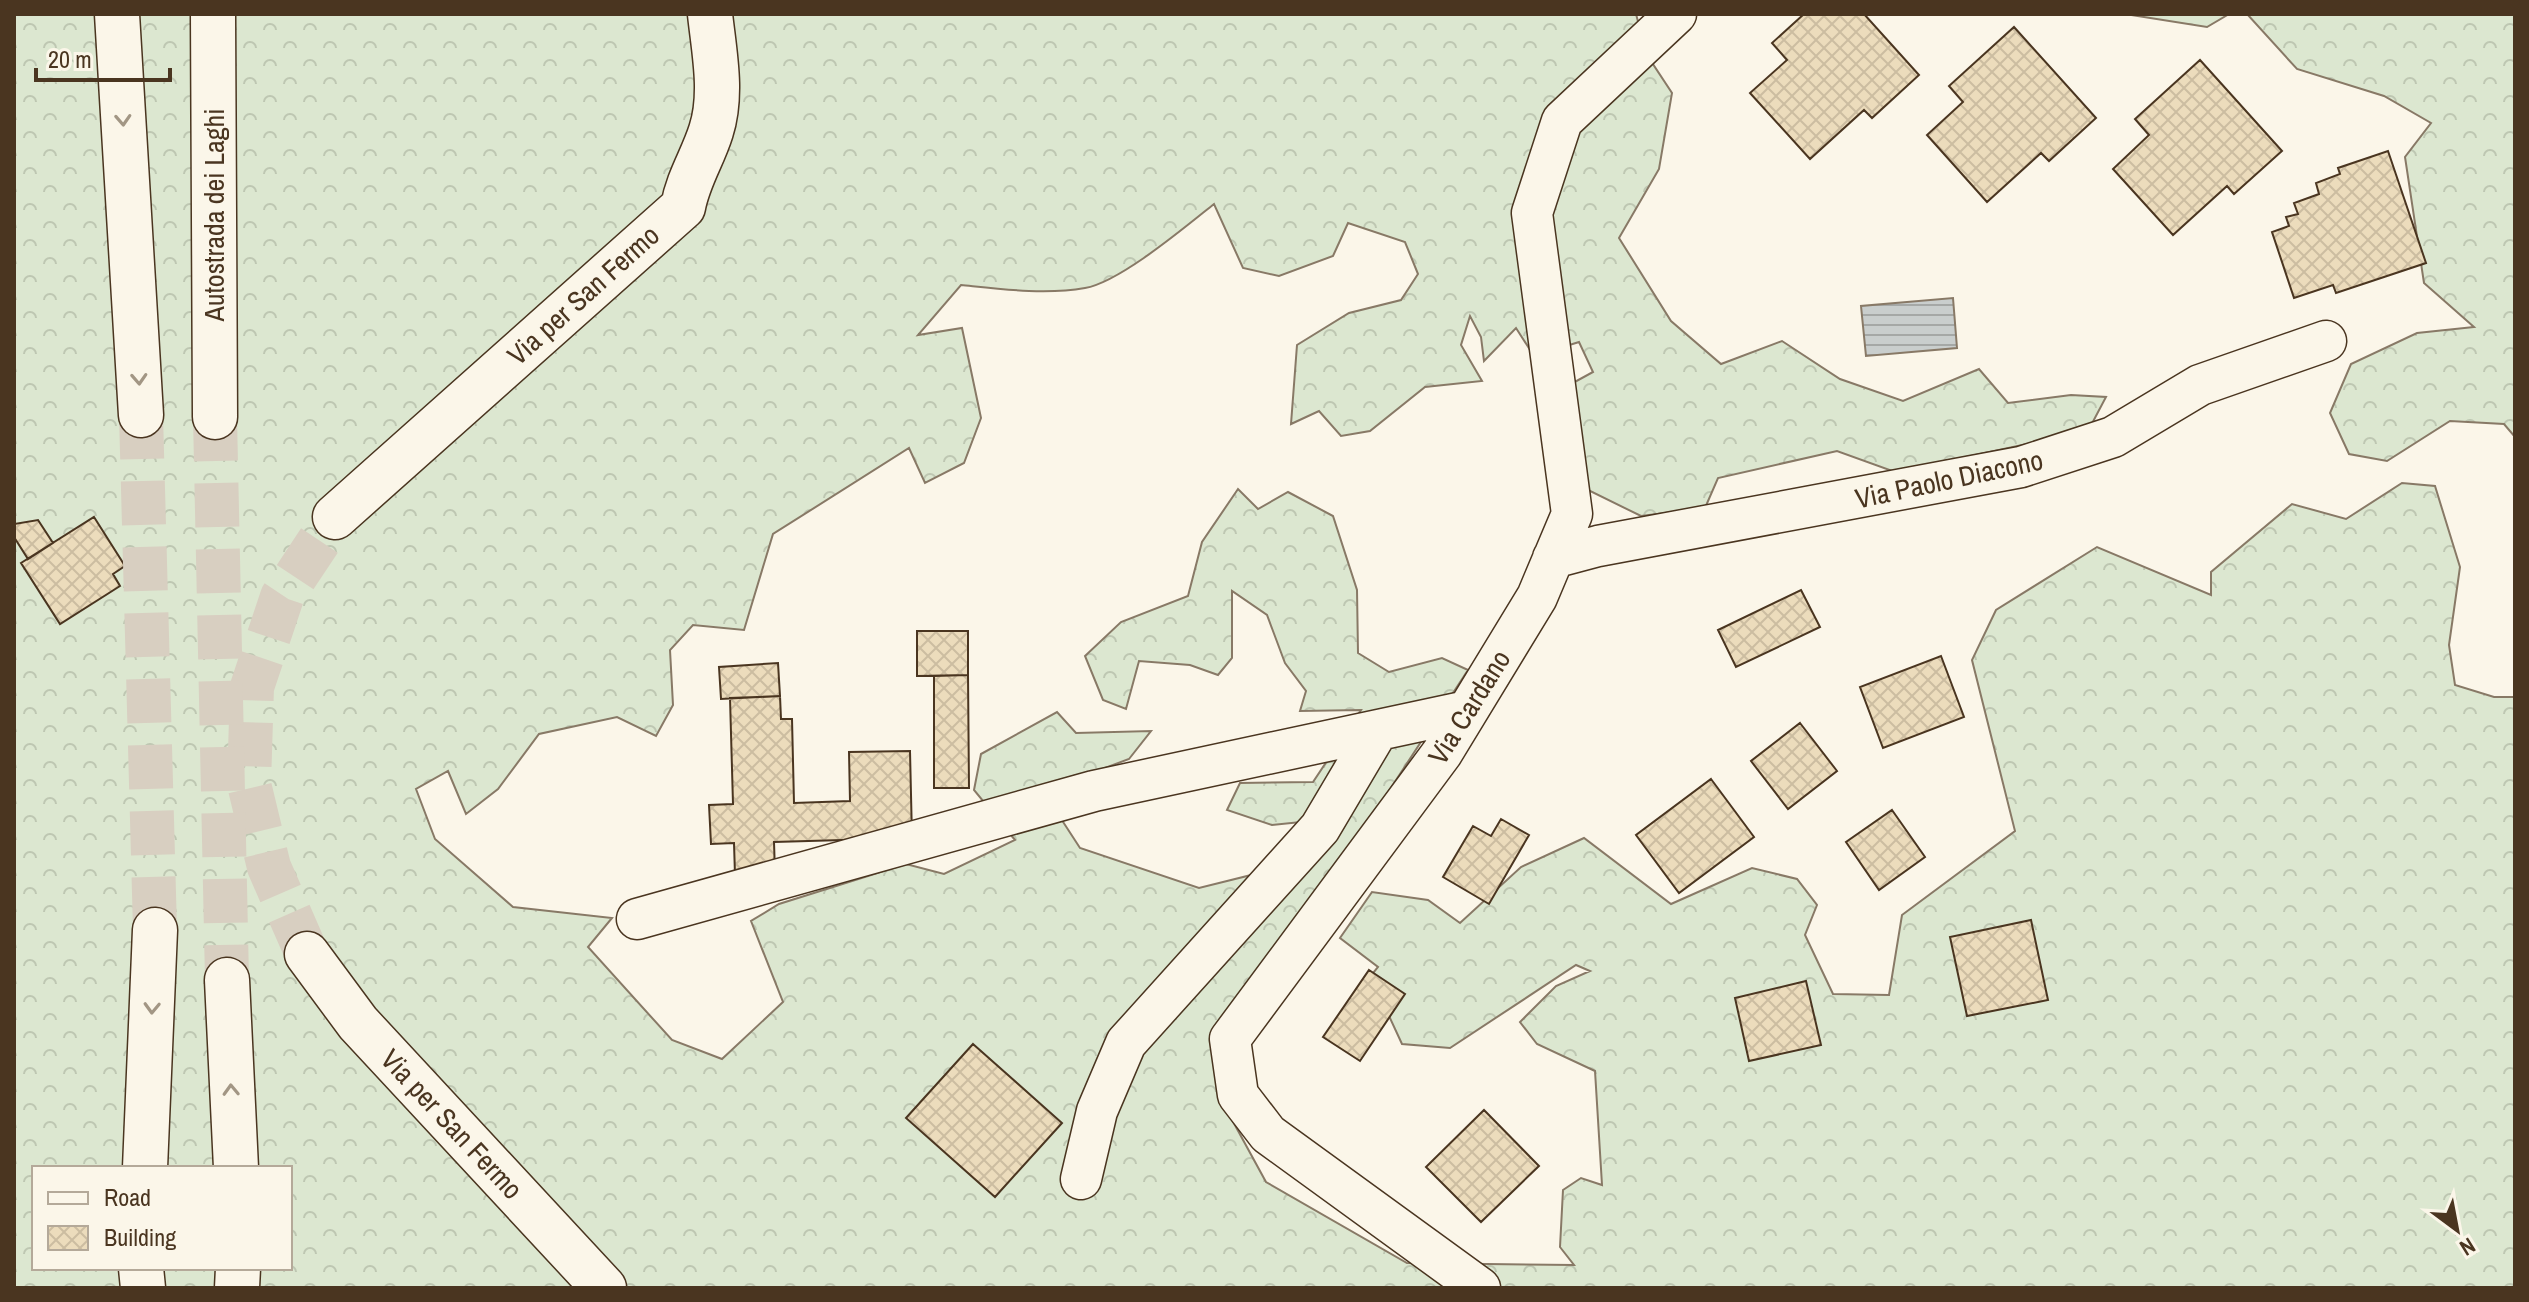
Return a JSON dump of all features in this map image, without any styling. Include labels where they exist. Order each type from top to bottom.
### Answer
[{"type":"main road","points":[[117,14],[141,415]]},
{"type":"main road","name":"Autostrada dei Laghi","points":[[213,14],[215,417]]},
{"type":"main road","name":"Via per San Fermo","points":[[335,517],[683,207],[686,187],[712,130],[717,74],[710,14]]},
{"type":"main road","points":[[145,1166],[155,930]]},
{"type":"main road","name":"Via per San Fermo","points":[[307,954],[358,1023],[604,1288]]},
{"type":"main road","points":[[227,980],[236,1166]]},
{"type":"street","name":"Via Cardano","points":[[1480,1288],[1268,1134],[1238,1095],[1230,1039],[1442,753],[1537,597],[1572,514],[1532,213],[1562,121],[1676,14]]},
{"type":"street","name":"Via Paolo Diacono","points":[[1553,558],[1598,546],[2021,467],[2113,437],[2200,385],[2326,341]]},
{"type":"street","points":[[637,919],[1094,791],[1467,711]]},
{"type":"street","points":[[1081,1179],[1097,1111],[1126,1043],[1320,828],[1378,730]]},
{"type":"green space","points":[[14,14],[1636,14],[1647,55],[1672,93],[1659,169],[1619,238],[1671,321],[1721,364],[1782,341],[1840,379],[1903,401],[1979,369],[2008,403],[2071,395],[2106,397],[2088,431],[1895,472],[1837,451],[1718,478],[1705,508],[1641,516],[1586,489],[1540,401],[1593,372],[1579,342],[1534,356],[1516,328],[1484,361],[1481,337],[1470,316],[1461,345],[1482,381],[1425,387],[1370,431],[1341,436],[1319,411],[1291,424],[1297,345],[1349,313],[1401,300],[1418,274],[1405,242],[1348,223],[1333,256],[1279,276],[1243,268],[1214,204],[1152,252],[1099,284],[1054,291],[961,285],[918,335],[962,328],[981,418],[964,463],[925,483],[909,448],[773,534],[744,630],[693,625],[670,650],[673,705],[656,736],[617,717],[539,734],[498,789],[466,814],[448,771],[416,789],[435,839],[513,907],[612,918],[588,947],[672,1040],[722,1059],[783,1002],[751,921],[779,904],[906,864],[944,874],[1015,840],[974,790],[981,754],[1057,712],[1076,733],[1151,731],[1129,759],[1043,791],[1080,848],[1199,888],[1255,874],[1301,822],[1272,825],[1227,810],[1240,783],[1313,782],[1361,710],[1300,711],[1306,691],[1285,663],[1267,615],[1232,591],[1232,658],[1218,675],[1190,665],[1139,661],[1126,709],[1103,700],[1085,656],[1121,622],[1188,596],[1202,542],[1238,489],[1258,509],[1288,492],[1333,516],[1357,590],[1358,653],[1389,672],[1442,658],[1468,670],[1213,1060],[1230,1116],[1266,1182],[1407,1263],[1574,1265],[1560,1247],[1563,1190],[1581,1178],[1602,1185],[1595,1071],[1537,1044],[1520,1022],[1556,986],[1590,971],[1576,965],[1450,1048],[1402,1044],[1390,1018],[1357,1009],[1361,988],[1378,967],[1340,938],[1372,892],[1428,900],[1460,923],[1521,867],[1584,838],[1671,904],[1752,868],[1797,879],[1817,905],[1805,935],[1833,994],[1889,995],[1902,915],[2015,831],[1972,660],[1996,610],[2097,547],[2211,595],[2211,572],[2292,504],[2346,519],[2402,483],[2435,486],[2460,567],[2449,645],[2455,685],[2494,697],[2515,697],[2515,1288],[14,1288]]},
{"type":"green space","points":[[2125,14],[2229,14],[2207,27]]},
{"type":"green space","points":[[2247,14],[2515,14],[2515,437],[2504,424],[2450,421],[2387,461],[2349,454],[2330,413],[2351,364],[2417,333],[2474,327],[2424,283],[2405,157],[2431,123],[2384,96],[2297,69]]},
{"type":"shaded area","points":[[1953,298],[1957,348],[1866,356],[1861,306]]},
{"type":"building","points":[[1804,14],[1864,14],[1919,75],[1872,118],[1864,110],[1810,159],[1750,93],[1787,60],[1772,43]]},
{"type":"building","points":[[2014,27],[2096,118],[2049,161],[2041,153],[1987,202],[1927,135],[1963,102],[1949,86]]},
{"type":"building","points":[[2200,60],[2282,151],[2234,194],[2227,186],[2173,235],[2113,169],[2149,135],[2135,119]]},
{"type":"building","points":[[2388,151],[2426,263],[2336,293],[2333,285],[2294,298],[2272,232],[2289,226],[2286,217],[2298,214],[2294,203],[2319,194],[2316,183],[2340,174],[2338,168]]},
{"type":"building","points":[[94,517],[125,566],[113,574],[120,586],[60,624],[21,563]]},
{"type":"building","points":[[38,520],[53,543],[28,559],[14,537],[14,524]]},
{"type":"building","points":[[1801,590],[1820,627],[1736,667],[1718,630]]},
{"type":"building","points":[[917,631],[968,631],[968,675],[917,676]]},
{"type":"building","points":[[1941,656],[1964,717],[1883,748],[1860,687]]},
{"type":"building","points":[[778,663],[780,696],[721,699],[719,667]]},
{"type":"building","points":[[968,675],[969,788],[934,788],[934,676]]},
{"type":"building","points":[[780,696],[781,719],[792,719],[794,803],[850,801],[849,752],[910,751],[912,838],[774,842],[775,873],[735,875],[734,843],[711,844],[709,805],[733,804],[730,698]]},
{"type":"building","points":[[1800,723],[1837,771],[1788,809],[1751,761]]},
{"type":"building","points":[[1711,779],[1754,837],[1679,893],[1636,835]]},
{"type":"building","points":[[1892,810],[1925,857],[1879,890],[1846,842]]},
{"type":"building","points":[[1501,819],[1529,835],[1489,904],[1443,877],[1473,826],[1491,836]]},
{"type":"building","points":[[2031,920],[2048,1000],[1967,1016],[1950,937]]},
{"type":"building","points":[[1369,970],[1405,994],[1360,1061],[1323,1037]]},
{"type":"building","points":[[1806,981],[1821,1045],[1749,1061],[1735,998]]},
{"type":"building","points":[[973,1044],[1062,1123],[995,1197],[906,1118]]},
{"type":"building","points":[[1484,1110],[1539,1166],[1481,1222],[1426,1167]]},
{"type":"tunnel","points":[[141,415],[155,930]]},
{"type":"tunnel","points":[[215,417],[227,980]]},
{"type":"tunnel","points":[[307,954],[269,867],[249,784],[252,687],[282,597],[335,517]]}]
